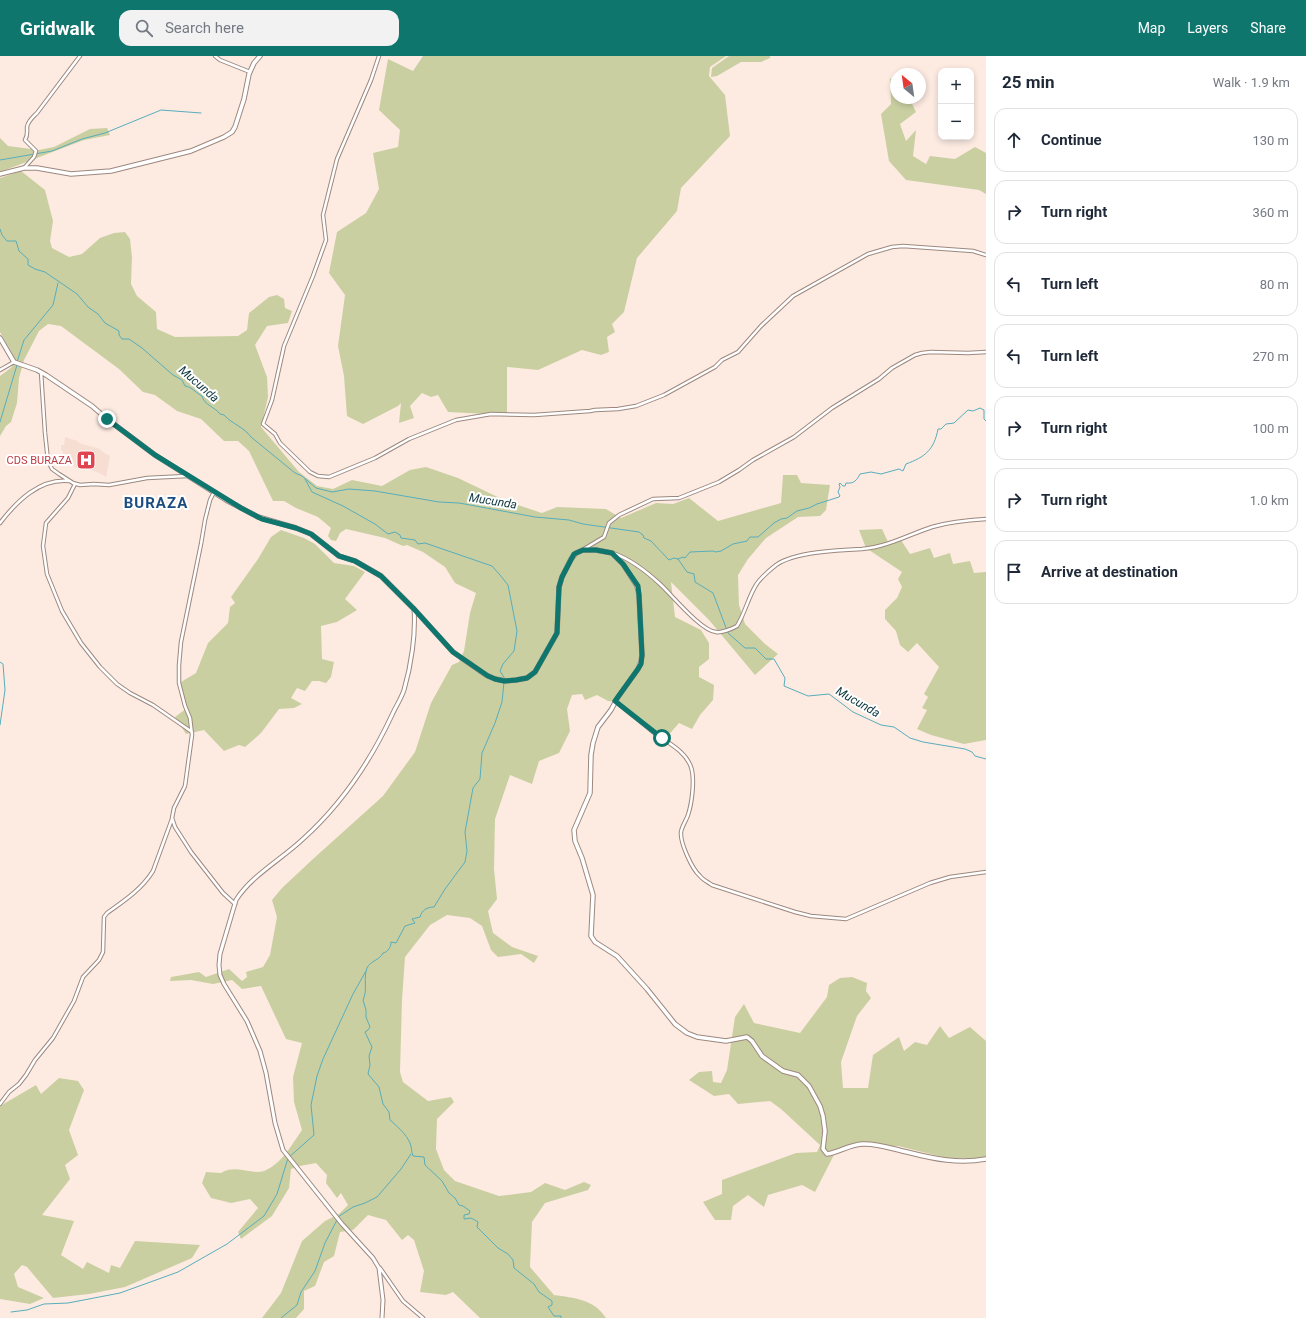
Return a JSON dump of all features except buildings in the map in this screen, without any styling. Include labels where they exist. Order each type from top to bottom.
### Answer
[{"type":"main road","points":[[0,174],[24,168],[37,168],[71,174],[111,171],[191,151],[224,137],[232,132],[235,127],[250,72],[260,56]]},
{"type":"main road","points":[[0,338],[14,362],[41,371],[92,406],[143,447],[188,476],[258,517],[311,534],[339,556],[351,559],[385,579],[453,652],[486,675],[495,679],[505,681],[527,678],[537,669],[557,633],[559,587],[562,577],[574,554],[583,550],[596,550],[612,553],[623,564],[638,588],[642,655],[641,664],[638,669],[599,726],[594,741],[590,764],[590,793],[574,834],[593,895],[590,933],[593,939],[617,956],[647,989],[675,1024],[687,1033],[697,1037],[726,1041],[747,1037],[752,1041],[762,1056],[772,1064],[783,1071],[798,1075],[812,1093],[823,1116],[825,1131],[824,1149],[827,1154],[847,1147],[862,1144],[883,1146],[951,1161],[973,1161],[986,1159]]},
{"type":"street","points":[[24,168],[34,157],[36,151],[25,140],[28,135],[27,128],[29,121],[42,107],[80,56]]},
{"type":"street","points":[[215,56],[220,60],[250,72]]},
{"type":"street","points":[[379,56],[371,80],[337,159],[323,215],[326,240],[284,346],[272,400],[263,424],[275,434],[280,443],[310,472],[318,476],[329,477],[346,471],[375,458],[409,439],[456,420],[491,414],[534,415],[618,409],[636,406],[664,395],[716,367],[722,360],[738,352],[761,326],[793,296],[847,265],[875,252],[892,247],[903,246],[972,251],[986,255]]},
{"type":"street","points":[[583,550],[604,537],[607,527],[611,521],[619,515],[651,500],[679,498],[726,478],[753,460],[794,437],[832,408],[879,379],[892,368],[915,355],[931,352],[986,352]]},
{"type":"street","points":[[0,370],[14,362]]},
{"type":"street","points":[[41,371],[43,417],[48,461],[52,469],[75,484],[109,485],[147,478],[188,476]]},
{"type":"street","points":[[0,523],[14,506],[29,492],[48,483],[59,480],[70,481]]},
{"type":"street","points":[[75,484],[68,498],[46,523],[43,546],[47,574],[62,611],[81,643],[100,667],[118,684],[130,693],[153,705],[192,732]]},
{"type":"street","points":[[0,1104],[9,1092],[19,1084],[35,1060],[53,1038],[74,1001],[83,977],[95,965],[103,952],[104,917],[107,912],[138,890],[153,871],[172,818],[174,808],[186,786],[192,732],[190,718],[185,706],[179,682],[179,665],[184,626],[202,544],[205,520],[210,500],[214,492]]},
{"type":"street","points":[[612,553],[622,556],[636,565],[658,582],[697,621],[709,630],[716,632],[737,626],[756,585],[767,572],[784,561],[798,556],[884,545],[932,527],[975,519],[986,519]]},
{"type":"street","points":[[414,609],[415,630],[404,688],[374,750],[359,775],[330,813],[302,840],[254,879],[240,893],[236,900],[220,954],[219,971],[224,984],[247,1020],[260,1051],[266,1072],[275,1123],[283,1150],[348,1230],[373,1258],[403,1301],[423,1318]]},
{"type":"street","points":[[615,701],[674,746],[689,763],[691,770],[692,793],[688,814],[681,831],[681,838],[697,873],[701,878],[712,885],[794,912],[811,916],[846,919],[930,883],[950,877],[986,872]]},
{"type":"street","points":[[172,818],[175,827],[191,852],[223,893],[235,904]]},
{"type":"street","points":[[379,1268],[383,1300],[382,1318]]},
{"type":"shaded area","name":"CDS BURAZA","points":[[65,437],[100,449],[110,456],[106,477],[88,469],[80,469],[69,464],[63,464],[63,451],[61,450],[61,445],[64,445]]},
{"type":"green space","points":[[423,56],[726,56],[710,67],[709,76],[725,95],[730,136],[681,188],[677,211],[637,258],[624,312],[612,324],[615,332],[607,337],[609,352],[601,355],[582,350],[538,370],[507,367],[507,415],[448,412],[438,395],[431,397],[422,393],[410,406],[414,418],[399,423],[401,403],[363,424],[347,416],[344,376],[338,346],[345,295],[329,273],[337,232],[366,213],[379,189],[373,153],[398,147],[400,130],[379,110],[388,59],[413,71]]},
{"type":"green space","points":[[729,56],[770,56],[770,58],[761,62],[741,62],[717,76],[711,77],[712,68]]},
{"type":"green space","points":[[891,104],[912,104],[916,112],[900,124],[906,141],[916,130],[913,156],[926,164],[930,156],[955,159],[975,147],[986,153],[986,194],[979,190],[906,180],[889,161],[881,114]]},
{"type":"green space","points":[[107,128],[110,135],[84,140],[0,172],[0,138],[8,146],[39,150],[54,147],[90,129]]},
{"type":"green space","points":[[21,171],[45,190],[53,221],[50,241],[52,248],[69,257],[82,254],[100,238],[114,233],[125,232],[130,239],[132,257],[131,284],[137,296],[156,312],[157,329],[175,337],[238,336],[247,330],[249,313],[269,297],[277,295],[284,299],[285,308],[292,311],[288,323],[267,326],[255,345],[267,377],[268,397],[261,427],[299,472],[317,486],[333,489],[352,480],[382,486],[410,470],[426,467],[458,478],[506,501],[542,513],[557,507],[606,509],[621,518],[656,503],[673,504],[689,498],[718,521],[781,503],[783,475],[797,475],[801,483],[830,485],[826,510],[820,516],[798,517],[766,538],[748,559],[738,575],[739,605],[745,624],[765,644],[778,654],[755,675],[709,620],[671,582],[675,617],[701,630],[709,643],[709,659],[699,667],[699,677],[714,685],[713,700],[700,715],[692,729],[679,723],[666,738],[616,702],[608,701],[597,695],[585,700],[582,694],[572,695],[567,709],[570,731],[559,753],[539,761],[532,784],[510,775],[495,819],[494,869],[497,899],[488,911],[493,933],[512,947],[538,956],[534,963],[521,954],[498,957],[491,950],[482,926],[470,918],[447,915],[430,925],[405,957],[400,1072],[403,1082],[428,1101],[451,1097],[454,1102],[437,1119],[436,1149],[444,1170],[455,1181],[499,1196],[531,1192],[545,1183],[565,1190],[584,1182],[591,1185],[588,1190],[545,1203],[532,1222],[530,1267],[554,1295],[583,1300],[590,1303],[606,1318],[480,1318],[453,1292],[446,1295],[420,1292],[424,1271],[414,1240],[408,1235],[402,1240],[386,1220],[368,1215],[353,1230],[340,1232],[334,1256],[324,1262],[315,1286],[304,1291],[304,1309],[296,1318],[262,1318],[281,1293],[302,1241],[325,1221],[339,1214],[348,1205],[341,1193],[337,1198],[326,1183],[327,1175],[316,1163],[300,1166],[291,1169],[289,1188],[272,1216],[241,1239],[238,1232],[258,1208],[250,1199],[231,1203],[211,1198],[202,1183],[206,1172],[221,1173],[232,1169],[254,1172],[264,1171],[276,1164],[290,1147],[302,1130],[294,1102],[293,1077],[302,1043],[286,1039],[261,986],[242,989],[232,980],[213,984],[191,980],[170,981],[171,977],[199,972],[206,977],[229,969],[242,981],[247,977],[246,972],[263,967],[270,955],[277,917],[272,900],[282,888],[383,796],[415,752],[431,703],[452,665],[459,662],[464,651],[470,613],[476,593],[455,583],[445,567],[423,552],[407,545],[403,546],[385,538],[346,529],[340,533],[336,541],[331,540],[328,536],[331,528],[318,517],[296,508],[284,501],[273,501],[249,451],[238,441],[224,441],[201,419],[177,411],[155,395],[143,392],[119,369],[61,326],[48,324],[39,331],[24,360],[19,378],[17,403],[11,422],[6,426],[0,436],[0,376],[12,367],[13,355],[0,332],[0,178]]},
{"type":"green space","points":[[882,529],[889,544],[901,540],[910,554],[930,548],[934,558],[950,553],[953,564],[970,561],[974,573],[986,572],[986,740],[964,744],[931,735],[917,729],[927,710],[922,708],[928,697],[924,694],[939,667],[917,643],[908,652],[900,645],[896,631],[885,619],[885,610],[897,598],[902,587],[898,579],[902,572],[866,548],[859,530]]},
{"type":"green space","points":[[281,530],[304,538],[315,544],[334,563],[354,566],[365,572],[345,599],[357,610],[337,622],[321,626],[322,659],[334,662],[331,677],[326,683],[312,681],[305,691],[297,688],[291,698],[302,704],[294,708],[279,709],[261,733],[245,747],[239,745],[224,751],[204,730],[186,734],[175,717],[187,708],[181,682],[196,673],[208,643],[228,623],[230,607],[235,603],[231,597],[258,559],[271,537]]},
{"type":"green space","points":[[852,977],[867,983],[866,991],[871,998],[857,1016],[841,1062],[843,1088],[868,1088],[873,1055],[899,1037],[904,1051],[915,1042],[927,1045],[940,1026],[949,1038],[970,1027],[986,1041],[986,1158],[947,1158],[898,1146],[869,1146],[837,1149],[815,1192],[802,1185],[768,1195],[764,1207],[748,1195],[733,1206],[731,1220],[715,1220],[703,1202],[722,1194],[722,1180],[796,1153],[817,1152],[820,1145],[781,1109],[770,1101],[738,1104],[729,1094],[714,1096],[689,1080],[699,1072],[712,1071],[713,1082],[721,1083],[727,1070],[735,1017],[744,1004],[754,1023],[800,1033],[827,997],[829,985],[840,978]]},
{"type":"green space","points":[[59,1078],[78,1081],[84,1090],[69,1130],[78,1155],[65,1165],[70,1179],[42,1215],[74,1221],[61,1255],[83,1269],[87,1262],[109,1273],[111,1265],[120,1268],[135,1241],[200,1245],[192,1258],[125,1287],[89,1294],[53,1298],[27,1267],[22,1265],[14,1274],[18,1287],[44,1298],[30,1304],[0,1299],[0,1106],[36,1085],[41,1094]]},
{"type":"waterway","points":[[0,160],[52,151],[82,139],[105,133],[161,110],[201,113]]},
{"type":"waterway","name":"Mucunda","points":[[0,229],[2,235],[7,241],[16,241],[19,251],[28,259],[28,265],[45,272],[77,294],[88,307],[98,314],[105,323],[119,331],[119,335],[122,339],[129,339],[142,348],[173,375],[182,380],[185,386],[202,396],[207,404],[245,431],[295,473],[302,476],[316,488],[332,492],[349,489],[375,491],[639,532],[644,538],[651,541],[669,560],[674,558],[678,559],[687,572],[694,574],[695,582],[713,593],[728,633],[745,648],[755,648],[766,659],[774,659],[785,678],[784,686],[808,696],[829,694],[853,712],[881,725],[894,727],[910,738],[923,742],[965,749],[972,752],[975,756],[986,759]]},
{"type":"waterway","points":[[17,362],[24,340],[53,305],[58,283]]},
{"type":"waterway","points":[[0,422],[17,365]]},
{"type":"waterway","points":[[678,559],[683,557],[685,558],[690,552],[721,551],[733,544],[747,541],[750,537],[758,537],[774,523],[781,519],[787,518],[797,511],[839,497],[839,484],[840,483],[845,486],[846,483],[856,480],[860,474],[871,472],[881,474],[899,469],[903,471],[906,464],[918,459],[928,452],[934,442],[938,429],[941,429],[946,424],[954,423],[968,410],[973,411],[980,408],[984,410],[984,419],[986,421]]},
{"type":"waterway","points":[[305,479],[312,492],[343,506],[375,524],[388,534],[395,532],[400,535],[401,538],[415,540],[418,544],[425,543],[492,566],[508,585],[517,631],[514,651],[503,664],[500,671],[505,679]]},
{"type":"waterway","points":[[0,662],[3,664],[5,690],[0,725]]},
{"type":"waterway","points":[[504,682],[502,702],[482,753],[480,779],[473,788],[465,832],[467,851],[465,862],[434,907],[427,908],[422,912],[420,917],[412,919],[415,923],[405,926],[396,943],[391,942],[388,950],[367,968],[363,1000],[366,1010],[366,1017],[370,1027],[365,1032],[372,1047],[369,1056],[370,1065],[368,1074],[379,1087],[383,1104],[389,1112],[390,1120],[402,1131],[411,1145],[413,1156],[424,1157],[425,1165],[442,1181],[449,1193],[455,1198],[459,1205],[470,1211],[469,1214],[464,1215],[464,1219],[471,1218],[478,1222],[477,1227],[498,1248],[508,1254],[513,1260],[514,1268],[534,1284],[539,1292],[552,1301],[552,1305],[548,1307],[554,1316],[561,1316],[561,1318]]},
{"type":"waterway","points":[[11,1312],[27,1310],[44,1304],[68,1303],[120,1293],[178,1272],[227,1244],[264,1216],[277,1194],[288,1158],[314,1135],[311,1105],[317,1076],[323,1059],[353,994],[366,971]]},
{"type":"waterway","points":[[338,1217],[353,1207],[377,1197],[401,1169],[411,1154]]},
{"type":"waterway","points":[[281,1318],[297,1305],[301,1292],[315,1271],[325,1243],[337,1220]]},
{"type":"place","name":"CDS BURAZA","points":[[86,460]]},
{"type":"district","name":"BURAZA","points":[[156,503]]},
{"type":"route","points":[[107,419],[137,443],[226,500],[262,519],[296,528],[311,534],[339,556],[351,559],[381,576],[414,609],[453,652],[486,675],[495,679],[506,681],[523,679],[534,673],[537,669],[557,633],[560,583],[564,571],[574,554],[583,550],[596,550],[614,554],[635,581],[638,588],[642,655],[641,664],[634,676],[615,701],[662,738]]}]
